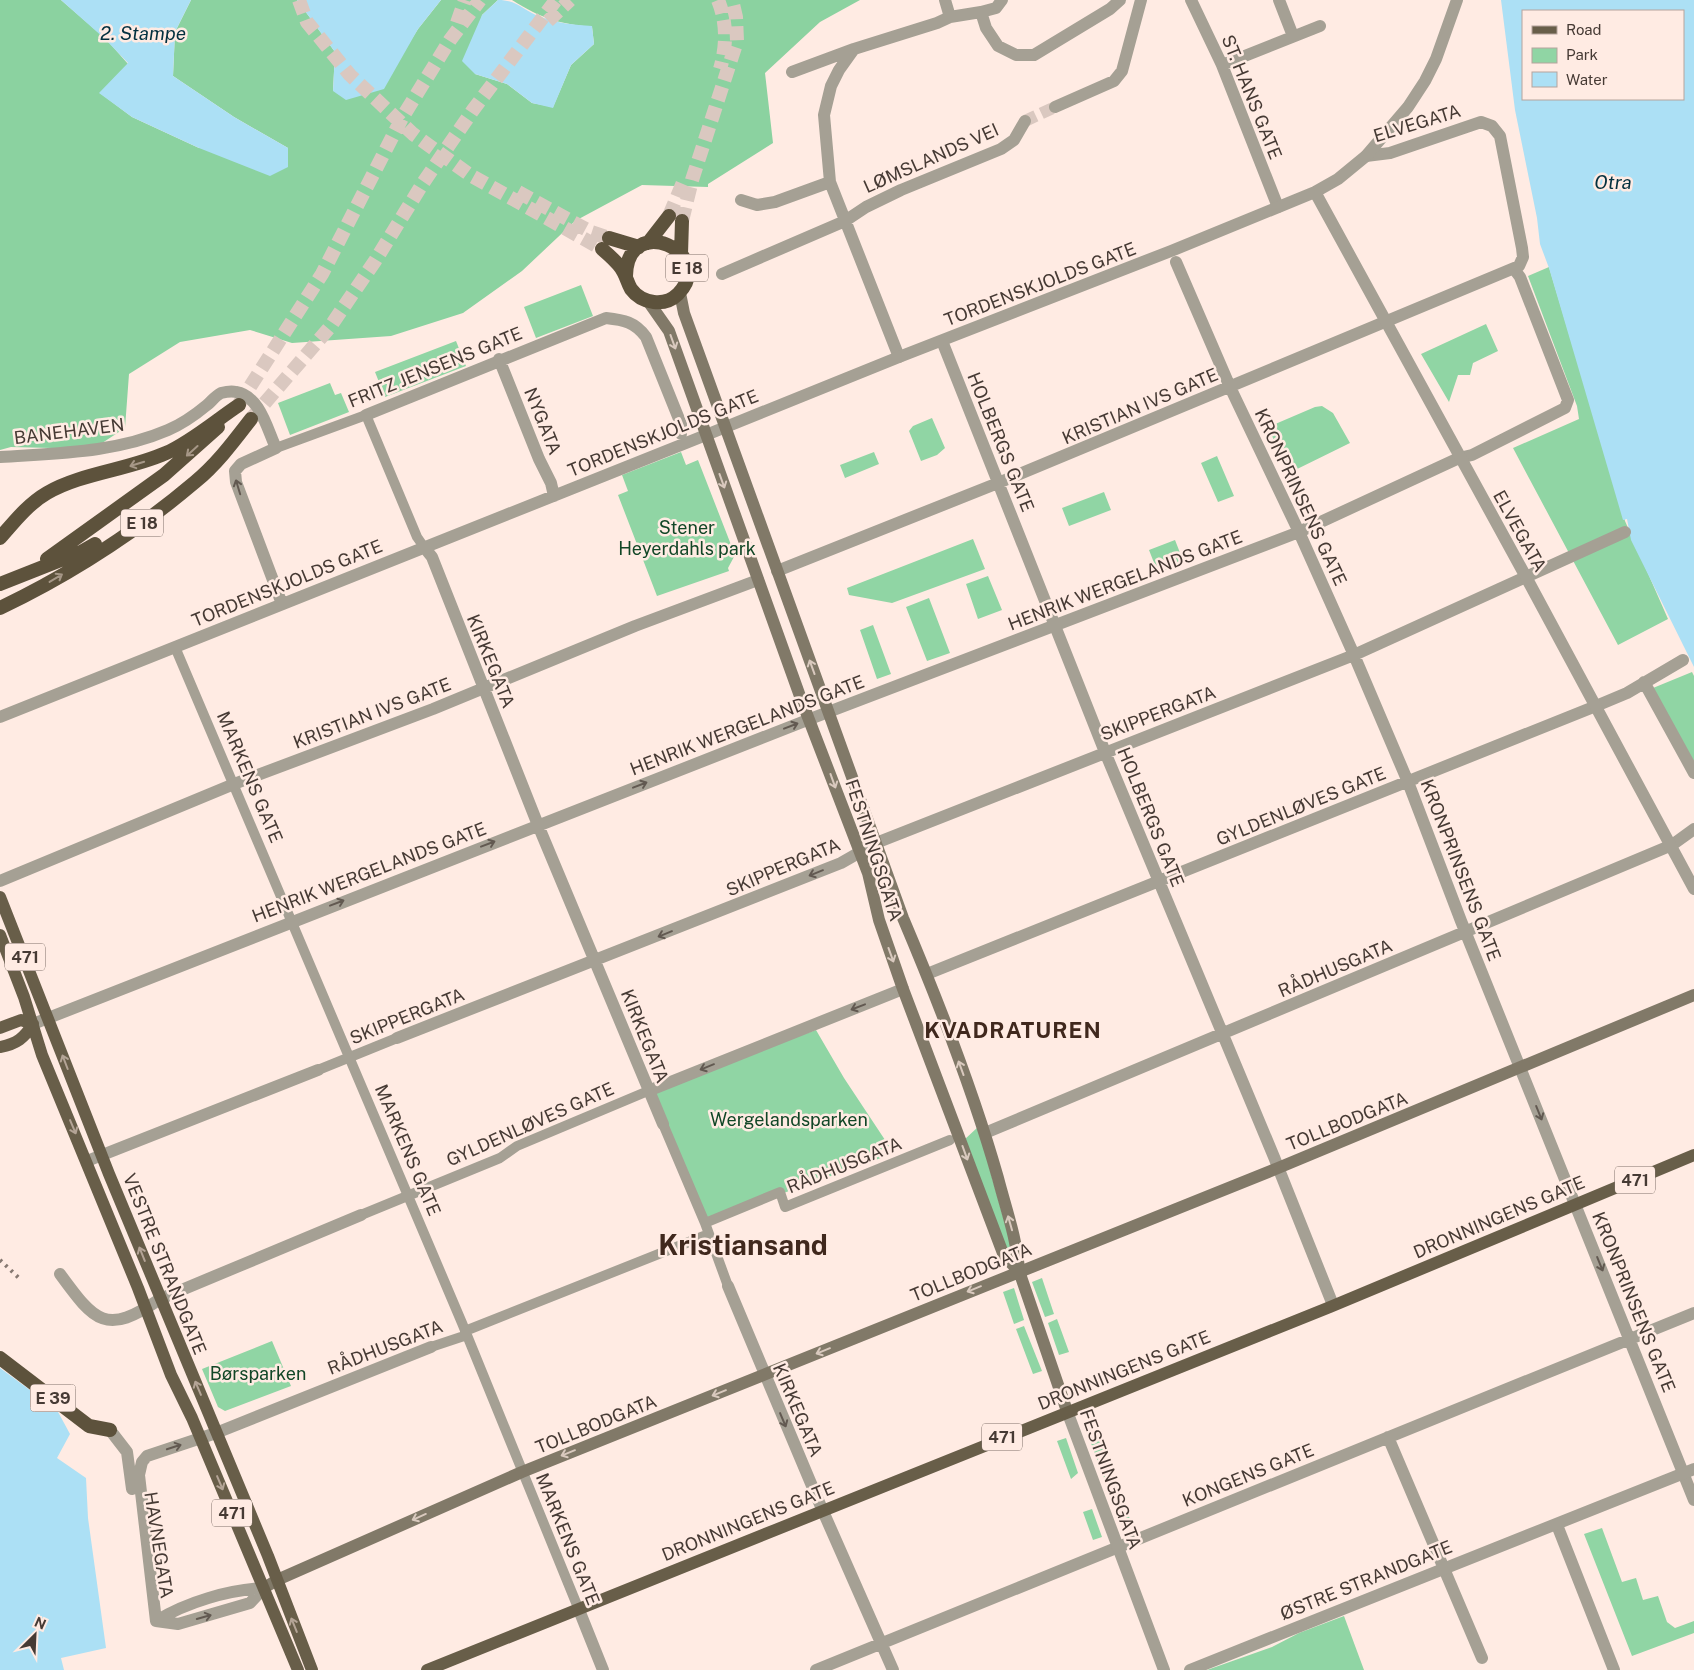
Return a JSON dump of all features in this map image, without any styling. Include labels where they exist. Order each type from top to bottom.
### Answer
[{"type":"highway","name":"E 18","points":[[626,276],[630,257],[676,219],[681,254]]},
{"type":"highway","name":"E 18","points":[[658,242],[669,244],[686,261],[687,278],[680,293],[665,302],[648,301],[636,294],[606,243],[644,245],[658,242]]},
{"type":"highway","name":"E 18","points":[[1,536],[32,503],[47,493],[62,486],[140,464],[168,452],[239,405],[212,433],[164,475],[21,577]]},
{"type":"highway","name":"E 18","points":[[0,584],[81,552],[140,515],[190,477],[251,419],[220,458],[196,481],[149,518],[115,542],[0,608]]},
{"type":"highway","name":"E 39","points":[[0,1358],[89,1426],[110,1430]]},
{"type":"main road","name":"FESTNINGSGATA","points":[[680,293],[684,313],[724,428],[903,918],[927,974],[985,1133],[1018,1250],[1019,1271],[1067,1411]]},
{"type":"main road","name":"FESTNINGSGATA","points":[[648,301],[669,331],[758,580],[868,873],[879,920],[903,989],[1004,1256],[1019,1271]]},
{"type":"main road","name":"VESTRE STRANDGATE","points":[[0,897],[160,1299],[277,1580],[312,1670]]},
{"type":"main road","name":"VESTRE STRANDGATE","points":[[0,936],[33,1024],[42,1056],[87,1161],[170,1374],[201,1438],[298,1670]]},
{"type":"main road","name":"TOLLBODGATA","points":[[264,1588],[277,1580],[522,1472],[1278,1168],[1694,995]]},
{"type":"main road","points":[[0,1028],[21,1020],[33,1024],[25,1037],[12,1045],[0,1047]]},
{"type":"main road","name":"DRONNINGENS GATE","points":[[427,1670],[1333,1305],[1694,1155]]},
{"type":"street","points":[[945,0],[950,17]]},
{"type":"street","points":[[792,72],[950,17],[996,8],[1002,0]]},
{"type":"street","points":[[981,12],[986,28],[998,46],[1016,55],[1034,55],[1110,9],[1120,0]]},
{"type":"street","points":[[1055,107],[1114,81],[1122,71],[1141,0]]},
{"type":"street","name":"ST. HANS GATE","points":[[1191,0],[1222,66],[1278,207]]},
{"type":"street","points":[[1279,0],[1293,36]]},
{"type":"street","name":"TORDENSKJOLDS GATE","points":[[0,717],[1314,192],[1338,179],[1366,156],[1408,107],[1425,81],[1436,59],[1457,0]]},
{"type":"street","points":[[1222,66],[1320,26]]},
{"type":"street","points":[[854,50],[839,70],[831,86],[824,115],[830,182],[899,357]]},
{"type":"street","name":"LØMSLANDS VEI","points":[[722,274],[845,221],[866,207],[901,190],[1001,150],[1014,140],[1025,121]]},
{"type":"street","name":"ELVEGATA","points":[[1366,156],[1390,153],[1480,122],[1492,126],[1500,136],[1522,248],[1523,258],[1519,266],[1514,270]]},
{"type":"street","points":[[741,200],[757,205],[775,202],[830,182]]},
{"type":"street","name":"ELVEGATA","points":[[1314,192],[1387,322],[1459,458],[1672,845],[1694,889]]},
{"type":"street","name":"KRONPRINSENS GATE","points":[[1176,262],[1230,387],[1299,532],[1354,655],[1408,782],[1465,933],[1630,1340],[1689,1471],[1694,1500]]},
{"type":"street","name":"KRISTIAN IVS GATE","points":[[777,571],[998,484],[1514,270]]},
{"type":"street","name":"HENRIK WERGELANDS GATE","points":[[33,1024],[291,921],[810,719],[1299,532],[1459,458],[1472,455],[1565,408],[1568,400],[1520,278],[1514,270]]},
{"type":"street","name":"FRITZ JENSENS GATE","points":[[276,448],[366,415],[499,359],[606,318],[630,322],[639,328],[646,338],[681,424],[681,434]]},
{"type":"street","name":"HOLBERGS GATE","points":[[942,341],[1105,752],[1223,1034],[1333,1305]]},
{"type":"street","name":"NYGATA","points":[[499,359],[539,459],[551,483],[554,496]]},
{"type":"street","name":"BANEHAVEN","points":[[0,457],[82,452],[128,444],[169,429],[190,418],[222,393],[234,391],[252,400],[276,448]]},
{"type":"street","name":"KIRKEGATA","points":[[366,415],[403,504],[424,547],[432,557],[538,825],[705,1224],[764,1375],[893,1670]]},
{"type":"street","points":[[276,448],[241,464],[235,471],[236,482],[282,604]]},
{"type":"street","name":"SKIPPERGATA","points":[[87,1161],[397,1038],[596,962],[841,863],[876,843],[1354,655],[1625,532]]},
{"type":"street","name":"KRISTIAN IVS GATE","points":[[0,881],[234,784],[483,688],[635,626],[758,580]]},
{"type":"street","name":"MARKENS GATE","points":[[175,647],[466,1333],[603,1670]]},
{"type":"street","name":"GYLDENLØVES GATE","points":[[927,974],[1596,706],[1627,693],[1683,660]]},
{"type":"street","points":[[1644,682],[1694,773]]},
{"type":"street","name":"RÅDHUSGATA","points":[[985,1133],[1672,845],[1694,829]]},
{"type":"street","name":"GYLDENLØVES GATE","points":[[60,1274],[82,1304],[102,1319],[111,1322],[122,1320],[146,1309],[160,1299],[361,1214],[500,1158],[517,1146],[648,1091],[903,989]]},
{"type":"street","name":"RÅDHUSGATA","points":[[705,1224],[780,1192],[785,1207],[950,1140]]},
{"type":"street","name":"RÅDHUSGATA","points":[[148,1456],[216,1433],[709,1234]]},
{"type":"street","name":"KONGENS GATE","points":[[816,1670],[1694,1313]]},
{"type":"street","name":"FESTNINGSGATA","points":[[1067,1411],[1164,1670]]},
{"type":"street","name":"HAVNEGATA","points":[[110,1430],[127,1452],[146,1593],[156,1622]]},
{"type":"street","points":[[1388,1437],[1442,1568],[1482,1658]]},
{"type":"street","name":"HAVNEGATA","points":[[148,1456],[142,1462],[139,1475],[156,1622]]},
{"type":"street","name":"ØSTRE STRANDGATE","points":[[1190,1670],[1689,1471]]},
{"type":"street","points":[[1557,1524],[1614,1670]]},
{"type":"street","name":"TOLLBODGATA","points":[[156,1622],[177,1608],[246,1589],[264,1588]]},
{"type":"green space","points":[[0,0],[61,0],[106,39],[128,64],[100,93],[132,117],[199,148],[288,148],[234,117],[173,76],[175,32],[191,0],[297,0],[335,52],[333,91],[397,62],[418,29],[441,0],[498,0],[482,15],[475,74],[507,84],[532,103],[553,107],[571,65],[594,44],[592,27],[550,19],[512,0],[860,0],[820,22],[765,73],[773,143],[708,184],[708,187],[642,185],[575,221],[522,271],[463,313],[391,336],[292,343],[250,330],[180,342],[129,374],[125,428],[93,449],[11,447],[0,450]]},
{"type":"green space","points":[[1549,267],[1625,521],[1668,619],[1618,645],[1513,448],[1579,419],[1577,406],[1528,276]]},
{"type":"green space","points":[[581,285],[593,316],[536,338],[524,307]]},
{"type":"green space","points":[[1486,324],[1498,351],[1473,363],[1470,375],[1458,375],[1449,402],[1421,354]]},
{"type":"green space","points":[[456,341],[466,366],[385,397],[375,372]]},
{"type":"green space","points":[[330,383],[335,395],[341,393],[349,412],[290,435],[278,403]]},
{"type":"green space","points":[[1322,406],[1333,413],[1350,443],[1289,473],[1268,427],[1315,407]]},
{"type":"green space","points":[[932,418],[945,448],[937,455],[921,461],[909,431],[913,426]]},
{"type":"green space","name":"Stener Heyerdahls park","points":[[681,452],[686,465],[698,460],[735,555],[728,568],[729,571],[657,596],[618,495],[628,491],[622,475]]},
{"type":"green space","points":[[874,452],[879,464],[845,478],[840,465]]},
{"type":"green space","points":[[1217,456],[1234,496],[1218,502],[1201,463]]},
{"type":"green space","points":[[1104,492],[1111,510],[1069,526],[1062,508]]},
{"type":"green space","points":[[973,539],[985,569],[892,603],[849,595],[847,588]]},
{"type":"green space","points":[[1175,540],[1184,563],[1158,573],[1149,550]]},
{"type":"green space","points":[[988,576],[1002,610],[978,619],[966,584]]},
{"type":"green space","points":[[929,598],[950,653],[927,661],[906,607]]},
{"type":"green space","points":[[873,625],[891,674],[877,679],[860,630]]},
{"type":"green space","points":[[1692,672],[1694,676],[1694,762],[1653,688]]},
{"type":"green space","name":"Wergelandsparken","points":[[816,1030],[844,1078],[889,1146],[878,1151],[881,1158],[706,1221],[650,1089]]},
{"type":"green space","points":[[978,1127],[1012,1249],[1007,1250],[964,1140]]},
{"type":"green space","points":[[1042,1278],[1054,1314],[1045,1317],[1032,1282]]},
{"type":"green space","points":[[1014,1288],[1024,1320],[1014,1324],[1003,1292]]},
{"type":"green space","points":[[1057,1319],[1069,1352],[1059,1355],[1048,1323]]},
{"type":"green space","points":[[1024,1326],[1042,1371],[1033,1374],[1016,1329]]},
{"type":"green space","name":"Børsparken","points":[[272,1341],[291,1386],[225,1411],[218,1407],[202,1369]]},
{"type":"green space","points":[[1096,1427],[1131,1522],[1130,1527],[1123,1528],[1086,1430]]},
{"type":"green space","points":[[1066,1438],[1078,1473],[1071,1479],[1057,1441]]},
{"type":"green space","points":[[1092,1509],[1102,1537],[1093,1540],[1083,1512]]},
{"type":"green space","points":[[1602,1528],[1622,1582],[1636,1578],[1643,1600],[1658,1596],[1667,1622],[1675,1628],[1694,1621],[1694,1633],[1632,1656],[1584,1534]]},
{"type":"green space","points":[[1344,1616],[1364,1670],[1207,1670],[1272,1647],[1299,1633]]},
{"type":"water","name":"2. Stampe","points":[[61,0],[191,0],[175,32],[173,76],[234,117],[288,148],[288,167],[270,176],[199,148],[132,117],[99,93],[128,63],[105,39]]},
{"type":"water","points":[[297,0],[441,0],[418,29],[384,89],[346,100],[333,91],[335,52]]},
{"type":"water","points":[[498,0],[511,2],[535,15],[553,21],[592,26],[594,44],[571,65],[553,108],[532,103],[507,84],[475,74],[462,61],[482,15]]},
{"type":"water","name":"Otra","points":[[1501,0],[1694,0],[1694,667],[1631,540],[1627,519],[1623,520],[1549,268],[1540,244],[1537,218],[1515,110]]},
{"type":"water","points":[[0,1368],[57,1410],[70,1434],[57,1458],[86,1478],[88,1518],[106,1648],[61,1658],[64,1670],[0,1670]]},
{"type":"tunnel","points":[[299,0],[307,22],[350,75],[413,134],[470,175],[602,249]]},
{"type":"tunnel","points":[[457,23],[465,0]]},
{"type":"tunnel","points":[[239,404],[322,274],[402,118],[450,40],[480,0]]},
{"type":"tunnel","points":[[251,419],[330,327],[375,261],[423,183],[473,110],[556,0]]},
{"type":"tunnel","points":[[548,21],[570,0]]},
{"type":"tunnel","points":[[718,0],[725,34],[724,52],[720,69]]},
{"type":"tunnel","points":[[682,221],[692,180],[737,41],[736,17],[732,0]]},
{"type":"tunnel","points":[[1025,121],[1055,107]]},
{"type":"tunnel","points":[[669,216],[684,180]]},
{"type":"tunnel","points":[[518,192],[591,232],[609,238]]},
{"type":"railway","points":[[0,1260],[21,1280]]},
{"type":"district","name":"KVADRATUREN","points":[[1013,1030]]},
{"type":"district","name":"Kristiansand","points":[[743,1244]]}]
